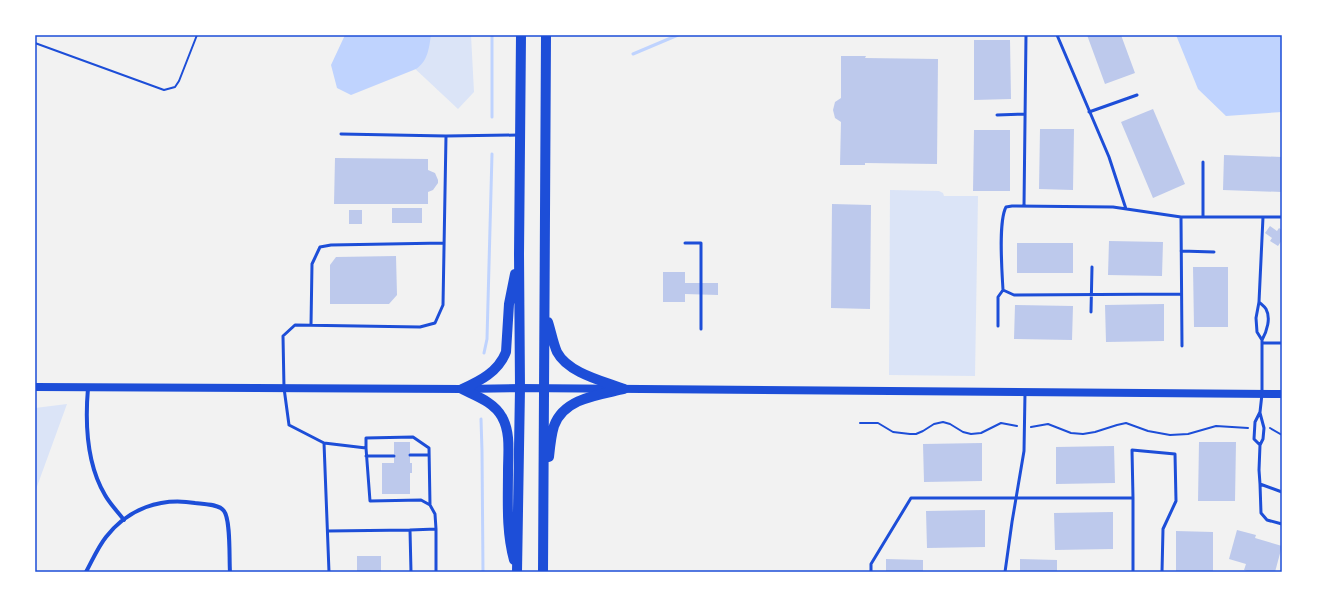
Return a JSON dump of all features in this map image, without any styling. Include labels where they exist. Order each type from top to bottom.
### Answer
[{"type":"main road","points":[[517,571],[520,388],[519,254],[521,35]]},
{"type":"main road","points":[[543,572],[546,35]]},
{"type":"main road","points":[[462,389],[477,383],[491,373],[503,359],[506,352],[509,304],[519,254]]},
{"type":"main road","points":[[545,312],[557,352],[563,360],[573,368],[583,373],[624,389]]},
{"type":"main road","points":[[35,387],[520,388],[1282,394]]},
{"type":"main road","points":[[462,389],[493,406],[502,416],[507,431],[509,543],[517,571]]},
{"type":"main road","points":[[544,484],[554,427],[562,413],[571,405],[584,398],[624,389]]},
{"type":"street","points":[[88,387],[86,429],[94,472],[105,495],[124,520]]},
{"type":"street","points":[[86,572],[105,538],[130,515],[152,504],[192,502],[216,506],[224,511],[228,519],[230,572]]},
{"type":"lane","points":[[1024,206],[1026,35]]},
{"type":"lane","points":[[1057,35],[1108,157],[1126,209]]},
{"type":"lane","points":[[1089,112],[1137,95]]},
{"type":"lane","points":[[997,115],[1025,114]]},
{"type":"lane","points":[[341,134],[446,136],[520,135]]},
{"type":"lane","points":[[366,448],[324,444],[289,425],[284,388],[283,336],[295,325],[420,327],[435,323],[443,305],[446,136]]},
{"type":"lane","points":[[1203,162],[1203,217]]},
{"type":"lane","points":[[998,326],[998,297],[1003,290],[1002,223],[1003,212],[1006,207],[1113,207],[1181,217],[1282,217]]},
{"type":"lane","points":[[1181,217],[1182,346]]},
{"type":"lane","points":[[1262,217],[1259,302],[1256,318],[1257,332],[1262,341]]},
{"type":"lane","points":[[311,325],[312,264],[320,247],[331,245],[444,243]]},
{"type":"lane","points":[[685,243],[701,243],[701,329]]},
{"type":"lane","points":[[1181,251],[1214,252]]},
{"type":"lane","points":[[1091,312],[1092,267]]},
{"type":"lane","points":[[1003,290],[1014,295],[1181,294]]},
{"type":"lane","points":[[1259,302],[1266,308],[1268,318],[1266,333],[1262,341],[1262,394],[1260,412],[1255,422],[1254,439],[1260,445]]},
{"type":"lane","points":[[1262,341],[1282,343]]},
{"type":"lane","points":[[1006,572],[1024,451],[1025,393]]},
{"type":"lane","points":[[1260,412],[1264,428],[1263,439],[1260,445],[1259,470],[1261,513],[1267,520],[1282,524]]},
{"type":"lane","points":[[430,505],[421,500],[370,501],[366,438],[413,437],[429,448],[430,505],[435,514],[436,529],[436,572]]},
{"type":"lane","points":[[324,444],[329,572]]},
{"type":"lane","points":[[1134,572],[1132,450],[1175,454],[1176,501],[1163,530],[1162,572]]},
{"type":"lane","points":[[410,455],[429,455]]},
{"type":"lane","points":[[366,456],[394,456]]},
{"type":"lane","points":[[1260,484],[1282,492]]},
{"type":"lane","points":[[871,572],[871,564],[911,498],[1133,498]]},
{"type":"lane","points":[[328,531],[436,529]]},
{"type":"lane","points":[[410,530],[411,572]]},
{"type":"path","points":[[35,43],[164,90],[175,87],[180,81],[197,35]]},
{"type":"path","points":[[860,423],[878,423],[893,432],[910,434],[923,431],[934,424],[943,422],[950,424],[963,432],[971,434],[982,433],[1001,423],[1018,426]]},
{"type":"path","points":[[1031,427],[1048,424],[1054,425],[1071,433],[1083,434],[1126,423],[1148,431],[1170,435],[1188,434],[1216,426],[1251,428]]},
{"type":"path","points":[[1268,428],[1282,435]]},
{"type":"shaded area","points":[[379,35],[471,35],[474,92],[458,109]]},
{"type":"shaded area","points":[[890,190],[939,191],[943,193],[944,196],[978,196],[975,376],[889,375]]},
{"type":"shaded area","points":[[67,404],[35,492],[35,408]]},
{"type":"water","points":[[345,35],[431,35],[429,49],[423,62],[416,69],[351,95],[337,88],[331,65]]},
{"type":"water","points":[[1176,35],[1282,35],[1282,112],[1226,116],[1198,89]]},
{"type":"building","points":[[1087,35],[1121,35],[1135,73],[1105,84]]},
{"type":"building","points":[[974,40],[1010,40],[1011,99],[974,100]]},
{"type":"building","points":[[841,56],[866,56],[865,58],[938,59],[937,164],[865,163],[865,165],[840,165],[841,122],[835,118],[833,110],[835,102],[841,98]]},
{"type":"building","points":[[1153,109],[1185,184],[1153,198],[1121,122]]},
{"type":"building","points":[[1040,129],[1074,129],[1073,190],[1039,189]]},
{"type":"building","points":[[974,130],[1010,130],[1010,191],[973,191]]},
{"type":"building","points":[[1224,155],[1282,157],[1282,192],[1223,190]]},
{"type":"building","points":[[335,158],[428,159],[428,170],[435,173],[438,183],[433,190],[428,192],[428,204],[334,204]]},
{"type":"building","points":[[832,204],[871,205],[870,309],[831,308]]},
{"type":"building","points":[[392,208],[422,208],[422,223],[392,223]]},
{"type":"building","points":[[349,210],[362,210],[362,224],[349,224]]},
{"type":"building","points":[[1270,226],[1277,231],[1279,228],[1282,230],[1282,240],[1278,246],[1270,241],[1272,238],[1265,233]]},
{"type":"building","points":[[1109,241],[1163,242],[1162,276],[1108,275]]},
{"type":"building","points":[[1017,243],[1073,243],[1073,273],[1017,273]]},
{"type":"building","points":[[396,256],[397,295],[389,304],[330,304],[330,265],[336,257]]},
{"type":"building","points":[[1193,267],[1228,267],[1228,327],[1194,327]]},
{"type":"building","points":[[663,272],[685,272],[685,283],[718,283],[718,295],[685,294],[685,302],[663,302]]},
{"type":"building","points":[[1164,304],[1164,341],[1106,342],[1105,305]]},
{"type":"building","points":[[1015,305],[1073,306],[1072,340],[1014,339]]},
{"type":"building","points":[[394,442],[410,442],[410,463],[412,463],[412,473],[410,473],[410,494],[382,494],[382,463],[394,463]]},
{"type":"building","points":[[1199,442],[1236,442],[1235,501],[1198,501]]},
{"type":"building","points":[[982,443],[982,481],[924,482],[923,444]]},
{"type":"building","points":[[1114,446],[1115,483],[1056,484],[1056,447]]},
{"type":"building","points":[[985,510],[985,547],[927,548],[926,511]]},
{"type":"building","points":[[1113,512],[1113,549],[1055,550],[1054,513]]},
{"type":"building","points":[[1237,530],[1256,535],[1255,538],[1282,546],[1275,572],[1250,572],[1244,570],[1246,564],[1229,559]]},
{"type":"building","points":[[1176,531],[1213,532],[1213,572],[1176,572]]},
{"type":"building","points":[[357,556],[381,556],[381,572],[357,572]]},
{"type":"building","points":[[886,559],[923,560],[923,572],[886,572]]},
{"type":"building","points":[[1020,559],[1057,560],[1057,572],[1020,572]]},
{"type":"waterway","points":[[492,35],[492,117]]},
{"type":"waterway","points":[[633,54],[678,35]]},
{"type":"waterway","points":[[484,353],[487,339],[492,154]]},
{"type":"waterway","points":[[481,419],[483,572]]}]
